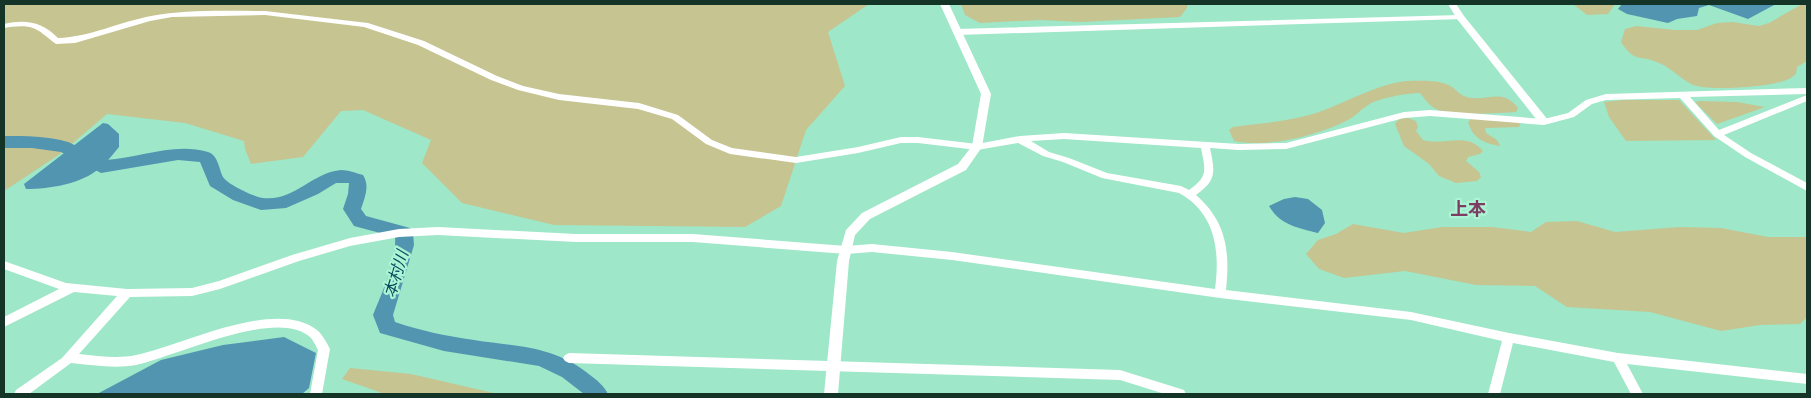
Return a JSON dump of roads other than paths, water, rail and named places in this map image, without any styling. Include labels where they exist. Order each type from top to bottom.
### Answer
[{"type":"street","points":[[831,394],[846,250],[850,233],[866,216],[955,172],[968,161],[977,147],[986,94],[944,4]]},
{"type":"street","points":[[1452,4],[1460,17],[1544,122]]},
{"type":"street","points":[[4,26],[35,25],[46,29],[56,40],[75,40],[149,19],[172,15],[234,13],[293,16],[365,25],[403,36],[494,78],[530,90],[559,98],[616,102],[655,110],[685,123],[709,142],[730,151],[796,160],[858,150],[901,140],[918,140],[977,147],[1020,139],[1064,136],[1238,148],[1286,146],[1404,115],[1430,113],[1544,122],[1572,115],[1589,102],[1606,98],[1807,91]]},
{"type":"street","points":[[957,32],[1460,17]]},
{"type":"street","points":[[1683,95],[1717,134],[1748,155],[1807,187]]},
{"type":"street","points":[[1717,134],[1807,98]]},
{"type":"street","points":[[1020,139],[1046,154],[1105,176],[1181,190],[1190,194],[1203,209],[1218,233],[1222,245],[1223,264],[1220,294]]},
{"type":"street","points":[[1190,194],[1206,183],[1209,175],[1205,146]]},
{"type":"street","points":[[1796,182],[1807,180]]},
{"type":"street","points":[[4,265],[65,286],[127,293],[192,292],[220,285],[332,248],[398,233],[438,231],[576,238],[693,238],[846,250],[872,248],[952,256],[1220,294],[1411,316],[1509,338],[1618,358],[1807,379]]},
{"type":"street","points":[[4,322],[73,287]]},
{"type":"street","points":[[20,394],[68,358],[127,293]]},
{"type":"street","points":[[68,358],[101,361],[135,360],[230,330],[279,324],[297,326],[312,333],[324,349],[316,394]]},
{"type":"street","points":[[1494,394],[1509,338]]},
{"type":"street","points":[[569,358],[834,368],[1120,375],[1180,394]]},
{"type":"street","points":[[1618,358],[1637,394]]},
{"type":"water","points":[[1622,4],[1776,4],[1748,19],[1709,5],[1699,8],[1697,16],[1677,19],[1668,23],[1627,14],[1618,9]]},
{"type":"water","points":[[103,123],[108,124],[119,134],[119,147],[100,168],[75,182],[45,188],[26,189],[24,184]]},
{"type":"water","points":[[1295,197],[1308,199],[1322,210],[1325,223],[1318,233],[1284,222],[1269,206],[1284,199]]},
{"type":"water","points":[[284,337],[316,353],[309,388],[302,394],[97,394],[161,360],[223,345]]},
{"type":"waterway","name":"本村川","points":[[4,142],[32,142],[65,147],[101,167],[178,154],[205,157],[211,165],[216,182],[239,196],[261,204],[280,204],[312,190],[331,178],[342,176],[357,179],[358,191],[352,209],[360,221],[404,233],[405,245],[383,315],[387,327],[444,343],[530,355],[549,360],[569,371],[598,394]]},
{"type":"district","name":"上本","points":[[1468,209]]}]
